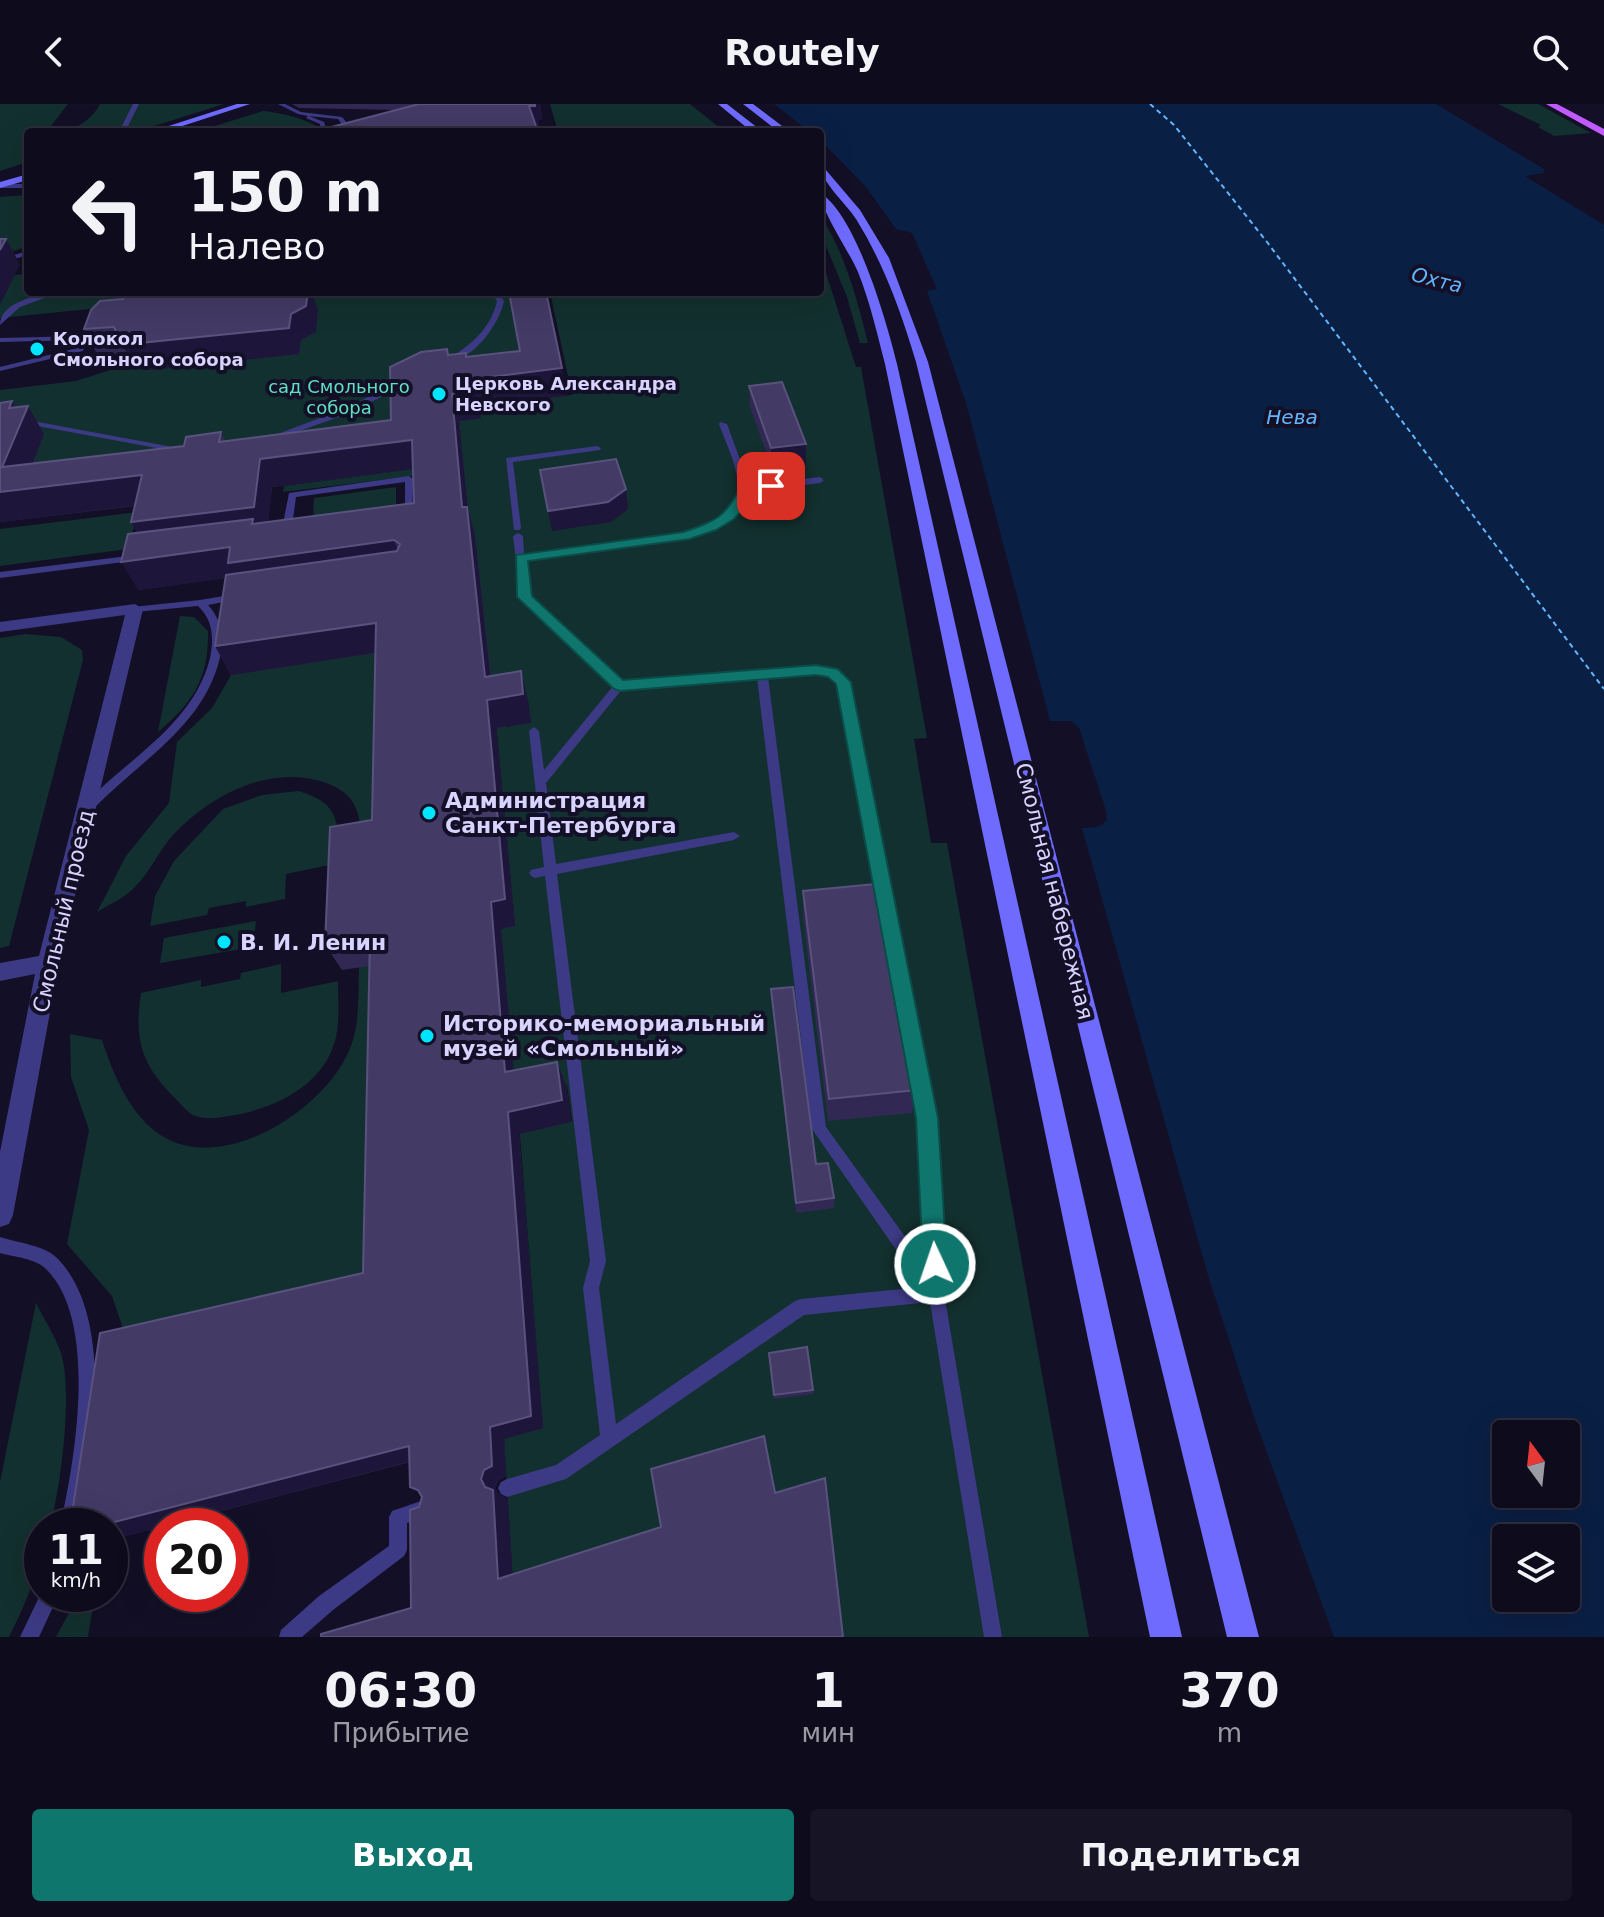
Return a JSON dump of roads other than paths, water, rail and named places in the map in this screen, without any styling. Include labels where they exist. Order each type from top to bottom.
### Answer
[{"type":"main road","points":[[168,128],[246,104]]},
{"type":"main road","points":[[185,128],[261,104]]},
{"type":"main road","points":[[722,104],[753,128]]},
{"type":"main road","points":[[747,104],[780,128]]},
{"type":"main road","points":[[1550,104],[1604,133]]},
{"type":"main road","points":[[1571,104],[1604,121]]},
{"type":"main road","name":"Смольная набережная","points":[[824,171],[862,215],[902,292],[1243,1637]]},
{"type":"main road","points":[[0,184],[24,175]]},
{"type":"main road","name":"Смольная набережная","points":[[824,202],[847,237],[874,295],[888,350],[1166,1637]]},
{"type":"street","points":[[0,627],[135,609]]},
{"type":"street","name":"Смольный проезд","points":[[0,1215],[48,963],[135,609]]},
{"type":"street","points":[[0,972],[48,963]]},
{"type":"lane","points":[[124,128],[136,104]]},
{"type":"lane","points":[[281,104],[322,123],[323,128]]},
{"type":"lane","points":[[300,113],[340,118],[343,128]]},
{"type":"lane","points":[[0,184],[24,186]]},
{"type":"lane","points":[[0,261],[24,254]]},
{"type":"lane","points":[[0,323],[7,311],[46,296]]},
{"type":"lane","points":[[446,363],[483,336],[500,309],[501,301],[497,296]]},
{"type":"lane","points":[[0,340],[84,338],[80,349],[0,369]]},
{"type":"lane","points":[[256,443],[344,412],[410,381]]},
{"type":"lane","points":[[0,417],[183,451]]},
{"type":"lane","points":[[521,558],[685,536],[711,527],[729,516],[741,504],[746,489],[723,424]]},
{"type":"lane","points":[[597,448],[509,460],[524,597],[620,685]]},
{"type":"lane","points":[[286,539],[292,495],[409,479],[409,523],[393,525]]},
{"type":"lane","points":[[746,489],[820,480]]},
{"type":"lane","points":[[271,541],[301,537]]},
{"type":"lane","points":[[0,575],[149,556]]},
{"type":"lane","points":[[135,609],[241,596]]},
{"type":"lane","points":[[85,810],[113,779],[185,718],[205,692],[215,659],[218,631],[212,613],[200,603]]},
{"type":"lane","points":[[540,783],[620,685],[816,670],[833,673],[843,682],[927,1118],[936,1293],[993,1637]]},
{"type":"lane","points":[[762,674],[819,1129],[936,1293]]},
{"type":"lane","points":[[534,731],[598,1261],[591,1288],[609,1439]]},
{"type":"lane","points":[[535,873],[734,836]]},
{"type":"lane","points":[[866,886],[882,885]]},
{"type":"lane","points":[[789,894],[805,892]]},
{"type":"lane","points":[[0,1245],[49,1261],[76,1302],[83,1335],[88,1400],[72,1508]]},
{"type":"lane","points":[[507,1488],[560,1473],[801,1307],[936,1293]]},
{"type":"lane","points":[[288,1637],[326,1603],[398,1550],[398,1517],[428,1508]]},
{"type":"lane","points":[[29,1637],[41,1612]]},
{"type":"water","name":"Нева","points":[[774,104],[1436,104],[1544,169],[1544,173],[1525,176],[1604,225],[1604,1637],[1334,1637],[1254,1417],[1207,1272],[1082,828],[1096,827],[1107,820],[1079,728],[1066,721],[1050,721],[966,403],[927,291],[937,289],[912,233],[896,229],[866,187],[824,144],[824,128],[805,128]]},
{"type":"place","name":"Колокол Смольного собора","points":[[37,349]]},
{"type":"place","name":"Церковь Александра Невского","points":[[439,394]]},
{"type":"place","name":"Администрация Санкт-Петербурга","points":[[429,813]]},
{"type":"place","name":"В. И. Ленин","points":[[224,942]]},
{"type":"place","name":"Историко-мемориальный музей «Смольный»","points":[[427,1036]]},
{"type":"water label","name":"Охта","points":[[1437,280]]},
{"type":"park label","name":"сад Смольного собора","points":[[339,397]]}]
